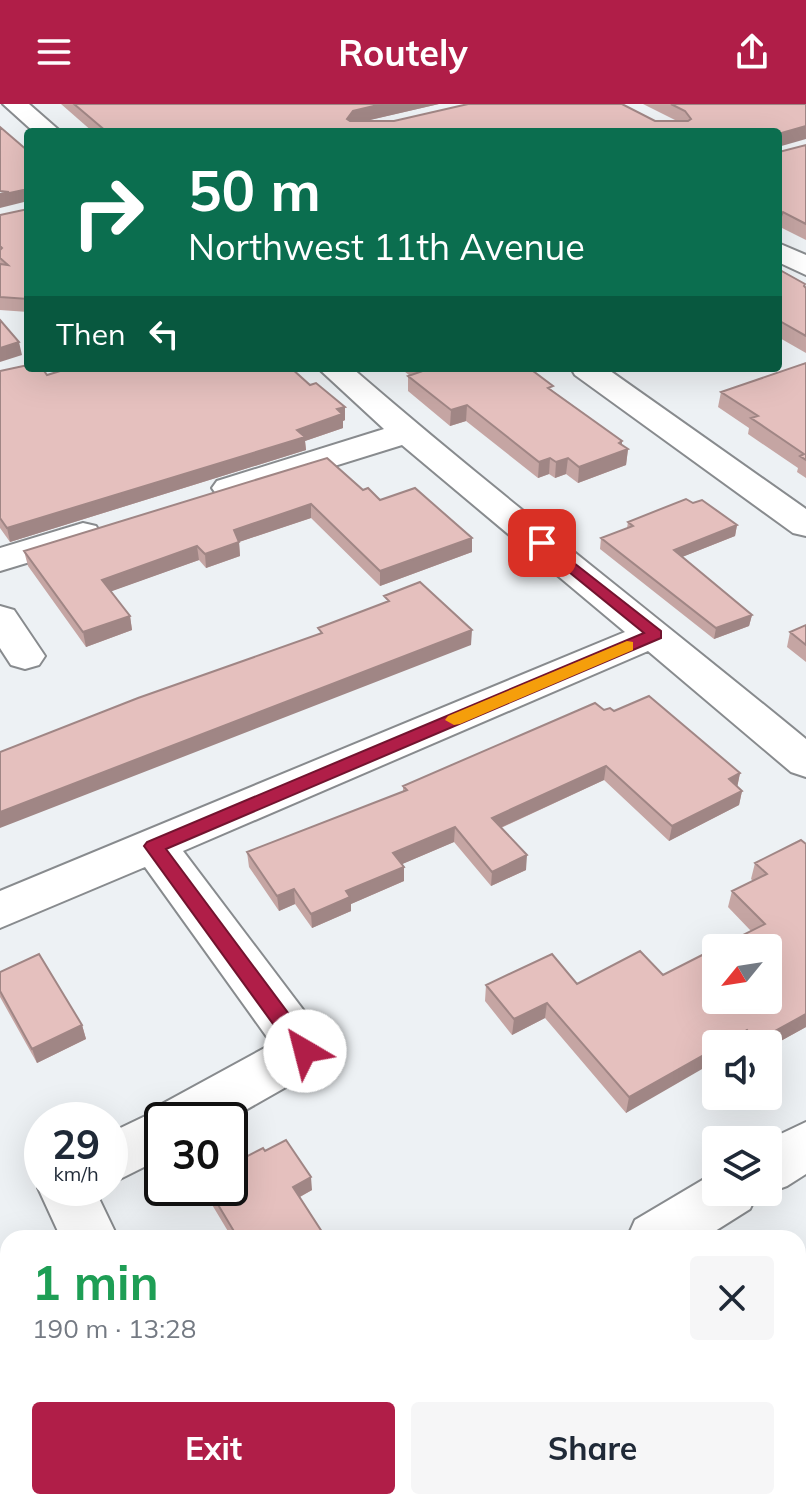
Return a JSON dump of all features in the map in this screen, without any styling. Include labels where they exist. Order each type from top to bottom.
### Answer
[{"type":"street","points":[[15,104],[44,128]]},
{"type":"street","points":[[782,253],[806,267]]},
{"type":"street","points":[[337,372],[406,433],[803,755]]},
{"type":"street","points":[[592,372],[806,525]]},
{"type":"street","points":[[195,499],[406,433]]},
{"type":"street","points":[[0,560],[120,522]]},
{"type":"street","points":[[0,618],[25,656]]},
{"type":"street","points":[[0,910],[655,634]]},
{"type":"street","points":[[154,846],[305,1051],[213,1102]]},
{"type":"street","points":[[782,1160],[806,1145]]},
{"type":"street","points":[[75,1206],[86,1230]]},
{"type":"street","points":[[668,1230],[707,1206]]},
{"type":"building","points":[[74,104],[382,104],[353,111],[347,119],[394,121],[468,104],[622,104],[655,121],[688,121],[691,119],[685,111],[671,104],[806,104],[806,126],[782,133],[782,128],[102,128]]},
{"type":"building","points":[[0,127],[24,148],[24,190],[0,195],[9,192],[0,191]]},
{"type":"building","points":[[806,145],[806,224],[783,212],[782,151]]},
{"type":"building","points":[[24,210],[24,299],[0,297],[0,264],[8,265],[0,258],[0,215]]},
{"type":"building","points":[[782,271],[805,284],[806,336],[782,322]]},
{"type":"building","points":[[0,320],[19,342],[0,348]]},
{"type":"building","points":[[806,363],[806,460],[800,456],[804,454],[751,418],[758,416],[721,392]]},
{"type":"building","points":[[24,366],[24,372],[45,372],[47,375],[57,372],[295,372],[310,385],[316,383],[345,407],[337,409],[342,414],[297,430],[305,437],[7,528],[0,518],[0,371]]},
{"type":"building","points":[[420,372],[534,372],[553,386],[548,388],[622,441],[619,443],[628,449],[579,467],[568,458],[556,462],[550,458],[539,462],[467,405],[451,410],[408,376]]},
{"type":"building","points":[[327,458],[363,490],[368,488],[380,500],[415,488],[472,538],[380,571],[311,504],[234,530],[239,542],[205,554],[197,546],[102,580],[130,616],[83,632],[24,551]]},
{"type":"building","points":[[686,499],[693,503],[702,500],[737,525],[674,550],[752,615],[716,628],[601,538],[633,526],[628,522]]},
{"type":"building","points":[[420,582],[472,630],[0,812],[0,752],[138,698],[322,633],[318,628],[389,601],[384,596]]},
{"type":"building","points":[[806,625],[806,645],[790,632]]},
{"type":"building","points":[[649,696],[740,773],[729,779],[742,791],[672,826],[606,766],[492,818],[527,855],[492,872],[455,827],[393,853],[404,867],[346,891],[350,897],[311,914],[294,889],[277,896],[247,852],[407,790],[403,786],[595,703],[604,710],[610,708],[614,711]]},
{"type":"building","points":[[801,840],[806,844],[806,1014],[777,1030],[702,1030],[702,1056],[629,1097],[547,1003],[514,1019],[486,985],[552,954],[577,984],[640,951],[663,975],[702,955],[702,1014],[782,1014],[782,934],[745,934],[765,924],[732,891],[767,874],[755,863]]},
{"type":"building","points":[[39,954],[82,1025],[32,1049],[0,991],[0,972]]},
{"type":"building","points":[[286,1140],[311,1177],[293,1187],[321,1230],[233,1230],[219,1206],[248,1206],[248,1156],[263,1148],[265,1151]]},
{"type":"slow traffic","points":[[454,720],[627,646]]},
{"type":"route","points":[[305,1051],[154,846],[655,634],[542,543]]}]
